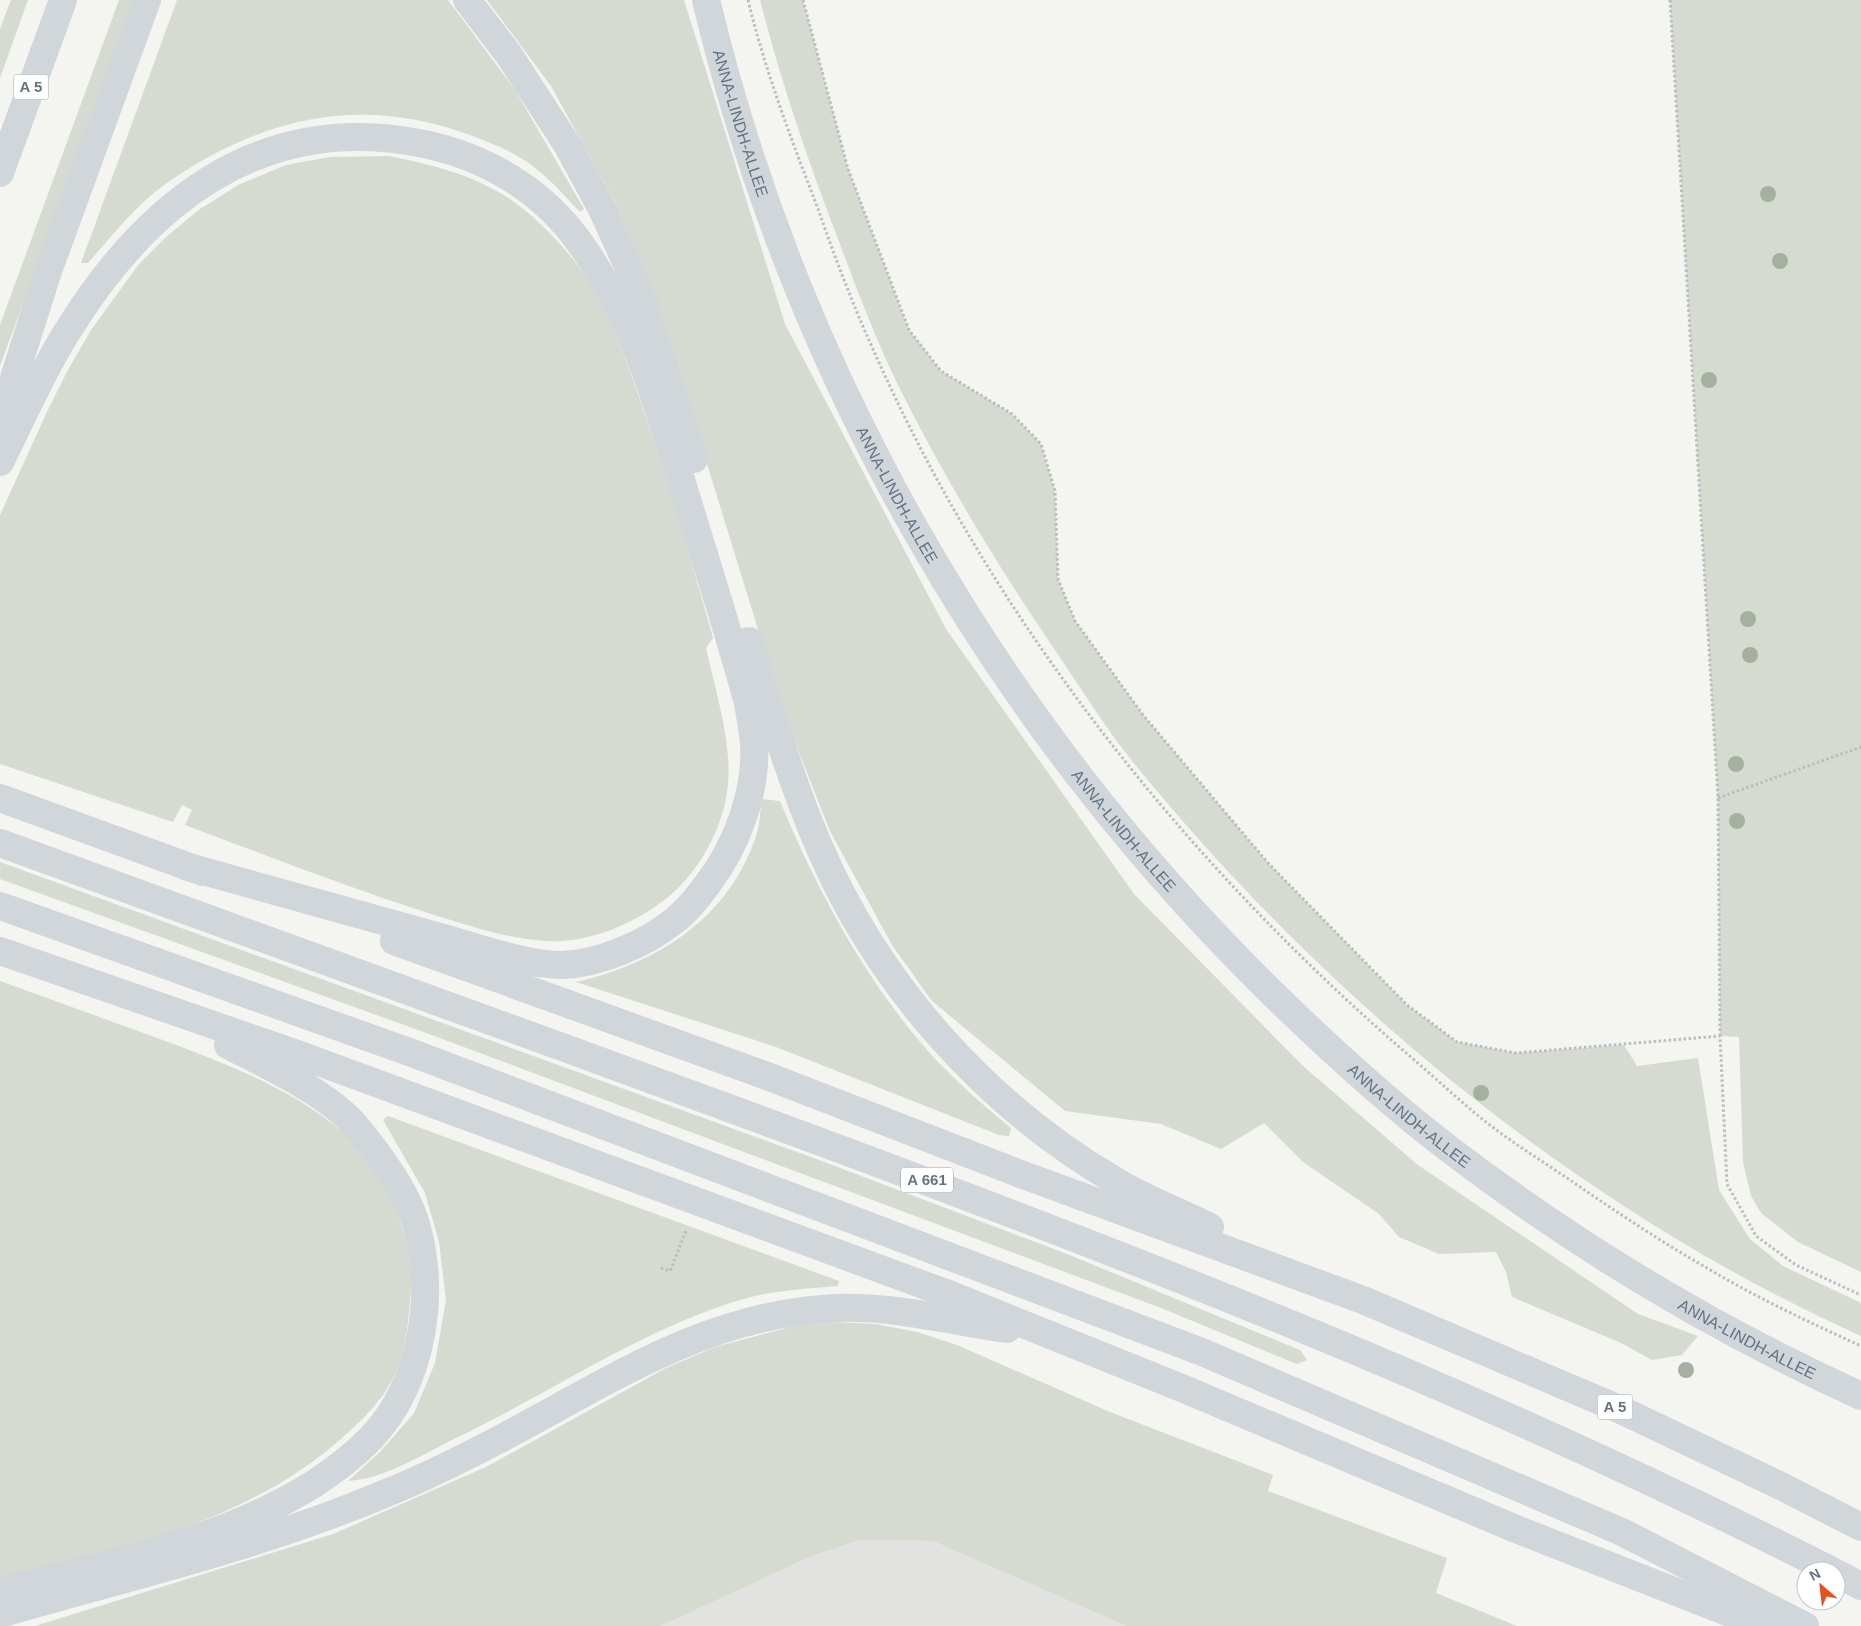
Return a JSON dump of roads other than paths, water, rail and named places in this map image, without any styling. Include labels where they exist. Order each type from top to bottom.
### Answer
[{"type":"main road","name":"A 5","points":[[0,173],[63,0]]},
{"type":"main road","points":[[0,422],[48,271],[147,0]]},
{"type":"main road","points":[[467,0],[508,56],[568,146],[602,209],[641,295],[679,408],[798,795],[818,846],[846,902],[894,981],[952,1050],[995,1092],[1043,1131],[1078,1156],[1120,1184],[1363,1300]]},
{"type":"main road","name":"ANNA-LINDH-ALLEE","points":[[706,0],[736,111],[782,245],[818,336],[877,462],[956,603],[1020,696],[1092,793],[1133,844],[1228,949],[1304,1024],[1383,1095],[1450,1150],[1555,1224],[1654,1287],[1757,1344],[1861,1396]]},
{"type":"main road","points":[[0,462],[65,334],[101,280],[139,238],[181,197],[257,155],[292,143],[324,138],[393,138],[429,145],[472,159],[502,172],[542,201],[565,222],[596,266],[619,304],[630,329],[666,430],[738,666],[748,703],[754,744],[752,770],[744,810],[729,851],[699,896],[674,921],[650,937],[605,956],[563,965],[544,963],[492,951],[185,866]]},
{"type":"main road","points":[[0,798],[757,1072],[1018,1173],[1363,1300]]},
{"type":"main road","name":"A 661","points":[[0,843],[950,1189],[1200,1285],[1446,1388],[1635,1475],[1811,1561]]},
{"type":"main road","points":[[0,906],[412,1052],[1202,1352],[1622,1532],[1805,1626]]},
{"type":"main road","points":[[0,951],[300,1055],[951,1295],[1184,1389],[1516,1530],[1763,1626]]},
{"type":"main road","points":[[0,1591],[127,1558],[204,1534],[256,1516],[311,1485],[347,1461],[373,1436],[393,1409],[410,1372],[420,1342],[424,1310],[422,1250],[415,1222],[402,1190],[381,1158],[346,1116],[323,1098],[155,1004]]},
{"type":"main road","name":"A 5","points":[[1363,1300],[1619,1409],[1777,1484],[1861,1527]]},
{"type":"main road","points":[[0,1614],[182,1563],[383,1495],[458,1461],[656,1354],[722,1328],[795,1312],[866,1308],[905,1311],[1053,1337]]},
{"type":"main road","points":[[1846,1578],[1861,1586]]}]
